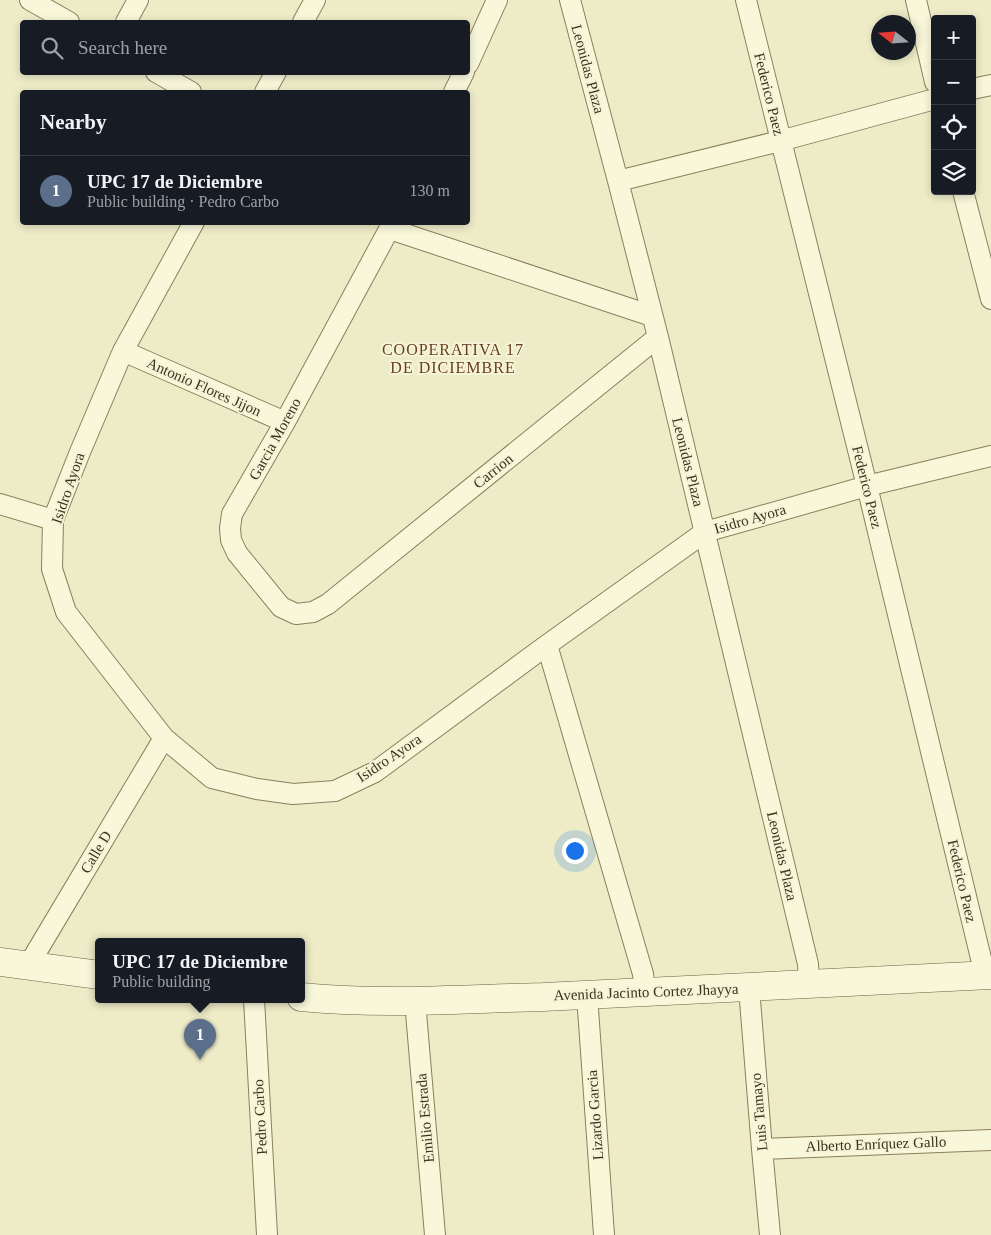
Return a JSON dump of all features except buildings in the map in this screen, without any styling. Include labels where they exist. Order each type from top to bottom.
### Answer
[{"type":"main road","points":[[0,962],[95,974]]},
{"type":"main road","name":"Avenida Jacinto Cortez Jhayya","points":[[305,997],[333,1000],[415,1001],[749,988],[988,975]]},
{"type":"street","points":[[30,0],[65,20]]},
{"type":"street","points":[[127,20],[138,0]]},
{"type":"street","points":[[304,20],[315,0]]},
{"type":"street","points":[[470,60],[498,0]]},
{"type":"street","name":"Leonidas Plaza","points":[[570,0],[658,337],[808,964],[809,984]]},
{"type":"street","name":"Federico Paez","points":[[746,0],[988,975]]},
{"type":"street","points":[[916,0],[931,65]]},
{"type":"street","points":[[161,75],[188,90]]},
{"type":"street","points":[[266,90],[274,75]]},
{"type":"street","points":[[455,90],[462,75]]},
{"type":"street","points":[[976,89],[991,84]]},
{"type":"street","points":[[618,181],[780,141],[931,100]]},
{"type":"street","points":[[964,195],[991,300]]},
{"type":"street","name":"Isidro Ayora","points":[[192,225],[122,351],[80,452],[53,520],[52,569],[66,612],[164,738],[212,778],[257,790],[293,794],[335,791],[374,772],[705,532],[867,486],[991,456]]},
{"type":"street","points":[[392,226],[652,316]]},
{"type":"street","name":"Garcia Moreno","points":[[328,604],[313,612],[296,614],[281,607],[237,553],[231,540],[232,514],[285,422],[392,226]]},
{"type":"street","name":"Carrion","points":[[328,604],[658,337]]},
{"type":"street","name":"Antonio Flores Jijon","points":[[122,351],[285,422]]},
{"type":"street","points":[[0,504],[53,520]]},
{"type":"street","points":[[547,645],[643,974],[645,992]]},
{"type":"street","name":"Calle D","points":[[28,966],[164,738]]},
{"type":"street","name":"Luis Tamayo","points":[[749,988],[770,1235]]},
{"type":"street","name":"Lizardo Garcia","points":[[586,995],[604,1235]]},
{"type":"street","name":"Emilio Estrada","points":[[415,1001],[436,1235]]},
{"type":"street","name":"Pedro Carbo","points":[[254,1003],[267,1235]]},
{"type":"street","name":"Alberto Enríquez Gallo","points":[[762,1149],[991,1140]]},
{"type":"place","name":"UPC 17 de Diciembre","points":[[200,1060]]},
{"type":"district","name":"COOPERATIVA 17 DE DICIEMBRE","points":[[453,358]]}]
